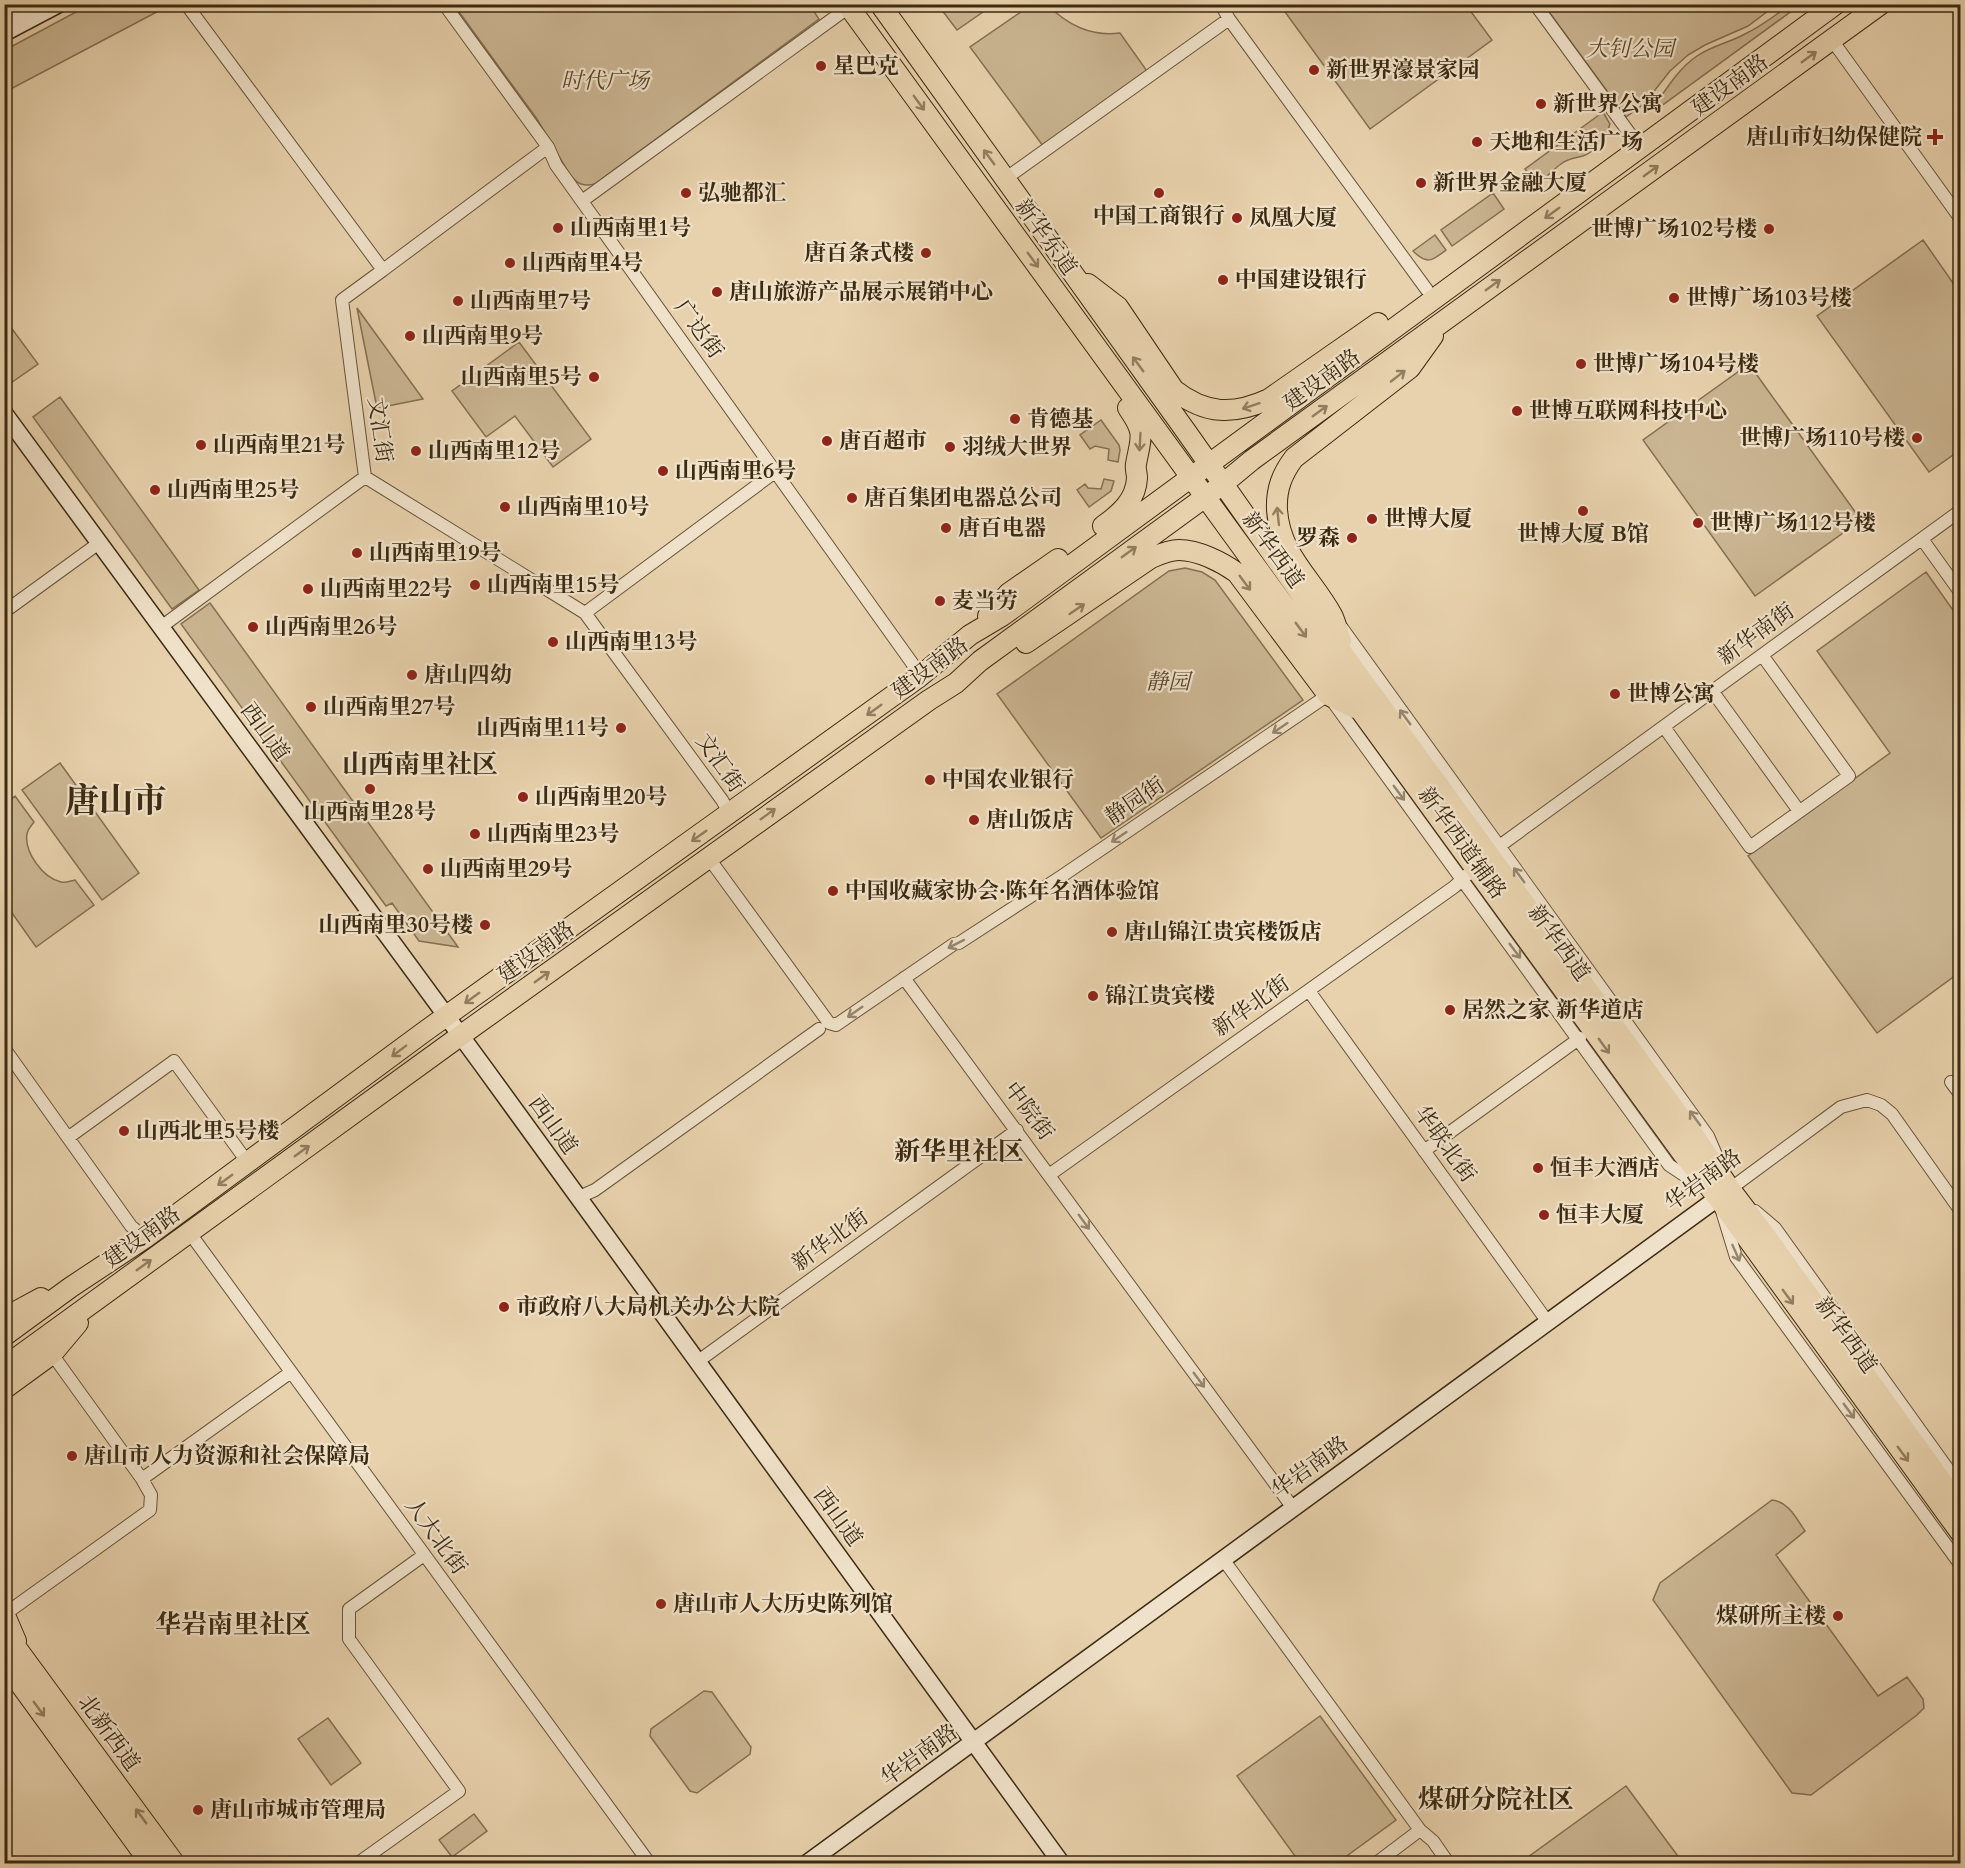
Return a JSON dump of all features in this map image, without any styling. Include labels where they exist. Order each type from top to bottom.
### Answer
[{"type":"main road","name":"新华东道","points":[[880,4],[1223,484]]},
{"type":"main road","name":"建设南路","points":[[4,1336],[71,1287],[145,1238],[446,1017],[919,677],[970,635],[1002,616],[1836,4]]},
{"type":"main road","name":"建设南路","points":[[4,1367],[708,857],[956,683],[980,661],[1223,484],[1252,460],[1881,4]]},
{"type":"main road","name":"新华东道","points":[[848,6],[1205,497]]},
{"type":"main road","points":[[1073,273],[1118,307],[1174,390],[1185,399],[1202,406],[1229,411],[1250,408],[1269,399],[1427,290],[1462,279]]},
{"type":"main road","points":[[970,635],[1009,593],[1118,515],[1130,502],[1135,489],[1136,467],[1142,442],[1140,429],[1088,350],[1075,318]]},
{"type":"main road","points":[[1348,661],[1333,616],[1288,552],[1281,535],[1277,498],[1284,471],[1294,458],[1410,368],[1445,320]]},
{"type":"main road","name":"新华西道","points":[[1223,484],[1348,661],[1481,863]]},
{"type":"main road","name":"新华西道","points":[[1205,497],[1359,710],[1699,1143],[1724,1193],[1960,1532]]},
{"type":"main road","points":[[956,683],[1016,650],[1151,558],[1180,549],[1218,559],[1237,573],[1329,695],[1359,710]]},
{"type":"main road","name":"新华西道","points":[[1724,1193],[1765,1235],[1960,1507]]},
{"type":"main road","points":[[4,1318],[59,1289],[71,1287]]},
{"type":"main road","points":[[4,1389],[52,1354],[97,1300]]},
{"type":"main road","points":[[5,1613],[14,1659]]},
{"type":"main road","name":"北新西道","points":[[4,1631],[14,1659],[151,1863]]},
{"type":"main road","name":"北新西道","points":[[14,1659],[175,1863]]},
{"type":"street","points":[[4,19],[33,4]]},
{"type":"street","points":[[4,33],[59,4]]},
{"type":"street","points":[[186,4],[383,270],[548,147]]},
{"type":"street","name":"广达街","points":[[444,4],[548,147],[556,165],[912,663],[919,677]]},
{"type":"street","points":[[1221,4],[1229,19],[1427,290]]},
{"type":"street","points":[[1535,4],[1641,149]]},
{"type":"street","points":[[582,201],[848,6]]},
{"type":"street","points":[[1005,179],[1229,19]]},
{"type":"street","points":[[1832,40],[1960,218]]},
{"type":"street","name":"文汇街","points":[[383,270],[342,300],[365,477],[585,613],[730,814]]},
{"type":"street","name":"西山道","points":[[4,413],[1062,1863]]},
{"type":"street","points":[[585,613],[776,472]]},
{"type":"street","points":[[161,627],[365,477]]},
{"type":"street","name":"新华南街","points":[[1481,863],[1960,511]]},
{"type":"street","points":[[1922,539],[1960,592]]},
{"type":"street","points":[[4,612],[99,543]]},
{"type":"street","name":"新华西道辅路","points":[[1333,616],[1481,863],[1580,1038],[1669,1165],[1724,1193],[1774,1228],[1960,1486]]},
{"type":"street","points":[[1664,727],[1750,847],[1849,776],[1762,655]]},
{"type":"street","points":[[1713,692],[1799,812]]},
{"type":"street","name":"新华西道辅路","points":[[1329,695],[1481,863]]},
{"type":"street","name":"静园街","points":[[904,978],[1062,876],[1329,695]]},
{"type":"street","points":[[708,857],[829,1023],[836,1025],[904,978]]},
{"type":"street","name":"新华北街","points":[[1049,1175],[1309,991],[1481,863]]},
{"type":"street","name":"中院街","points":[[904,978],[1293,1508]]},
{"type":"street","name":"华联北街","points":[[1309,991],[1547,1321]]},
{"type":"street","points":[[578,1198],[595,1190],[819,1029]]},
{"type":"street","points":[[1424,1151],[1580,1038]]},
{"type":"street","points":[[4,1048],[69,1137],[80,1144],[137,1222],[145,1238]]},
{"type":"street","points":[[69,1137],[174,1061],[248,1163]]},
{"type":"street","points":[[1951,1082],[1960,1094]]},
{"type":"street","name":"华岩南路","points":[[806,1863],[1841,1107],[1867,1100],[1881,1105],[1892,1114],[1960,1210]]},
{"type":"street","name":"新华北街","points":[[697,1362],[1017,1130]]},
{"type":"street","points":[[1724,1193],[1736,1257],[1960,1564]]},
{"type":"street","name":"人大北街","points":[[189,1232],[650,1863]]},
{"type":"street","points":[[5,1613],[150,1510],[151,1495],[142,1479],[52,1354]]},
{"type":"street","points":[[142,1479],[291,1372]]},
{"type":"street","points":[[357,1863],[459,1791],[349,1639],[349,1609],[424,1555]]},
{"type":"street","points":[[1223,1559],[1420,1830],[1449,1863]]},
{"type":"street","points":[[1375,1863],[1420,1830]]},
{"type":"green space","name":"时代广场","points":[[809,4],[819,19],[595,184],[587,185],[578,183],[570,175],[537,119],[454,5]]},
{"type":"green space","points":[[89,5],[170,5],[5,92],[5,50]]},
{"type":"green space","points":[[938,5],[993,5],[957,30]]},
{"type":"green space","points":[[1031,5],[1048,5],[1072,24],[1090,31],[1120,33],[1147,71],[1043,146],[970,47]]},
{"type":"green space","points":[[1280,5],[1466,5],[1492,40],[1370,129]]},
{"type":"green space","name":"大钊公园","points":[[1544,5],[1776,5],[1748,26],[1688,55],[1670,71],[1644,104],[1626,117]]},
{"type":"green space","points":[[1789,5],[1800,5],[1657,109],[1655,105],[1679,72],[1697,56],[1737,38]]},
{"type":"green space","points":[[1603,112],[1610,124],[1596,147],[1583,156],[1564,162],[1536,185],[1525,169]]},
{"type":"green space","points":[[1493,193],[1504,209],[1452,246],[1441,230]]},
{"type":"green space","points":[[1435,235],[1446,250],[1441,254],[1426,260],[1413,251]]},
{"type":"green space","points":[[1923,240],[1960,293],[1960,450],[1929,472],[1817,316]]},
{"type":"green space","points":[[357,308],[423,399],[377,408]]},
{"type":"green space","points":[[4,318],[38,364],[8,385],[5,380]]},
{"type":"green space","points":[[519,342],[591,439],[553,467],[515,416],[486,437],[452,391]]},
{"type":"green space","points":[[1749,364],[1861,520],[1755,596],[1643,440]]},
{"type":"green space","points":[[60,397],[199,590],[172,609],[33,417]]},
{"type":"green space","points":[[1101,420],[1119,445],[1118,462],[1108,460],[1109,449],[1095,446],[1090,449],[1080,435]]},
{"type":"green space","points":[[1104,479],[1114,481],[1111,491],[1089,507],[1077,490],[1085,484],[1088,488],[1101,489]]},
{"type":"green space","name":"静园","points":[[1185,568],[1202,572],[1215,580],[1303,700],[1101,838],[997,694],[1169,571]]},
{"type":"green space","points":[[1926,572],[1960,620],[1960,972],[1877,1033],[1748,856],[1890,753],[1817,651]]},
{"type":"green space","points":[[210,603],[458,947],[419,941],[392,903],[386,906],[181,624]]},
{"type":"green space","points":[[60,763],[139,873],[102,900],[22,790]]},
{"type":"green space","points":[[15,796],[34,822],[27,832],[27,841],[36,863],[54,880],[66,882],[75,880],[94,905],[36,947],[5,903],[5,804]]},
{"type":"green space","points":[[1772,1500],[1788,1507],[1805,1531],[1776,1555],[1878,1696],[1907,1677],[1923,1699],[1924,1708],[1917,1715],[1811,1795],[1792,1793],[1653,1600],[1660,1583]]},
{"type":"green space","points":[[704,1691],[712,1692],[751,1747],[750,1754],[697,1793],[690,1791],[650,1736],[651,1729]]},
{"type":"green space","points":[[1320,1716],[1396,1820],[1337,1863],[1300,1863],[1237,1776]]},
{"type":"green space","points":[[328,1718],[361,1763],[331,1785],[298,1739]]},
{"type":"green space","points":[[1626,1786],[1683,1863],[1521,1862]]},
{"type":"green space","points":[[474,1814],[487,1831],[452,1857],[439,1840]]},
{"type":"place","name":"星巴克","points":[[821,66]]},
{"type":"place","name":"新世界濠景家园","points":[[1314,70]]},
{"type":"place","name":"新世界公寓","points":[[1541,104]]},
{"type":"place","name":"唐山市妇幼保健院","points":[[1935,137]]},
{"type":"place","name":"天地和生活广场","points":[[1477,142]]},
{"type":"place","name":"新世界金融大厦","points":[[1421,183]]},
{"type":"place","name":"弘驰都汇","points":[[686,193]]},
{"type":"place","name":"中国工商银行","points":[[1159,193]]},
{"type":"place","name":"凤凰大厦","points":[[1237,218]]},
{"type":"place","name":"山西南里1号","points":[[558,228]]},
{"type":"place","name":"世博广场102号楼","points":[[1769,229]]},
{"type":"place","name":"唐百条式楼","points":[[926,253]]},
{"type":"place","name":"山西南里4号","points":[[510,263]]},
{"type":"place","name":"中国建设银行","points":[[1223,280]]},
{"type":"place","name":"唐山旅游产品展示展销中心","points":[[717,292]]},
{"type":"place","name":"世博广场103号楼","points":[[1674,298]]},
{"type":"place","name":"山西南里7号","points":[[458,301]]},
{"type":"place","name":"山西南里9号","points":[[410,336]]},
{"type":"place","name":"世博广场104号楼","points":[[1581,364]]},
{"type":"place","name":"山西南里5号","points":[[594,377]]},
{"type":"place","name":"世博互联网科技中心","points":[[1517,411]]},
{"type":"place","name":"肯德基","points":[[1015,419]]},
{"type":"place","name":"世博广场110号楼","points":[[1917,438]]},
{"type":"place","name":"唐百超市","points":[[827,441]]},
{"type":"place","name":"山西南里21号","points":[[201,445]]},
{"type":"place","name":"羽绒大世界","points":[[950,447]]},
{"type":"place","name":"山西南里12号","points":[[416,451]]},
{"type":"place","name":"山西南里6号","points":[[663,471]]},
{"type":"place","name":"山西南里25号","points":[[155,490]]},
{"type":"place","name":"唐百集团电器总公司","points":[[852,498]]},
{"type":"place","name":"山西南里10号","points":[[505,507]]},
{"type":"place","name":"世博大厦 B馆","points":[[1583,511]]},
{"type":"place","name":"世博大厦","points":[[1372,519]]},
{"type":"place","name":"世博广场112号楼","points":[[1698,523]]},
{"type":"place","name":"唐百电器","points":[[946,528]]},
{"type":"place","name":"罗森","points":[[1352,538]]},
{"type":"place","name":"山西南里19号","points":[[357,553]]},
{"type":"place","name":"山西南里15号","points":[[475,585]]},
{"type":"place","name":"山西南里22号","points":[[308,589]]},
{"type":"place","name":"麦当劳","points":[[940,601]]},
{"type":"place","name":"山西南里26号","points":[[253,627]]},
{"type":"place","name":"山西南里13号","points":[[553,642]]},
{"type":"place","name":"唐山四幼","points":[[412,675]]},
{"type":"place","name":"世博公寓","points":[[1615,694]]},
{"type":"place","name":"山西南里27号","points":[[311,707]]},
{"type":"place","name":"山西南里11号","points":[[621,728]]},
{"type":"place","name":"中国农业银行","points":[[930,780]]},
{"type":"place","name":"山西南里28号","points":[[370,789]]},
{"type":"place","name":"山西南里20号","points":[[523,797]]},
{"type":"place","name":"唐山饭店","points":[[974,820]]},
{"type":"place","name":"山西南里23号","points":[[475,834]]},
{"type":"place","name":"山西南里29号","points":[[428,869]]},
{"type":"place","name":"中国收藏家协会·陈年名酒体验馆","points":[[833,891]]},
{"type":"place","name":"山西南里30号楼","points":[[485,925]]},
{"type":"place","name":"唐山锦江贵宾楼饭店","points":[[1112,932]]},
{"type":"place","name":"锦江贵宾楼","points":[[1093,996]]},
{"type":"place","name":"居然之家 新华道店","points":[[1450,1010]]},
{"type":"place","name":"山西北里5号楼","points":[[124,1131]]},
{"type":"place","name":"恒丰大酒店","points":[[1538,1168]]},
{"type":"place","name":"恒丰大厦","points":[[1544,1215]]},
{"type":"place","name":"市政府八大局机关办公大院","points":[[504,1307]]},
{"type":"place","name":"唐山市人力资源和社会保障局","points":[[72,1456]]},
{"type":"place","name":"唐山市人大历史陈列馆","points":[[661,1604]]},
{"type":"place","name":"煤研所主楼","points":[[1838,1616]]},
{"type":"place","name":"唐山市城市管理局","points":[[198,1810]]},
{"type":"district","name":"山西南里社区","points":[[420,764]]},
{"type":"district","name":"唐山市","points":[[116,801]]},
{"type":"district","name":"新华里社区","points":[[959,1151]]},
{"type":"district","name":"华岩南里社区","points":[[233,1624]]},
{"type":"district","name":"煤研分院社区","points":[[1496,1799]]}]
